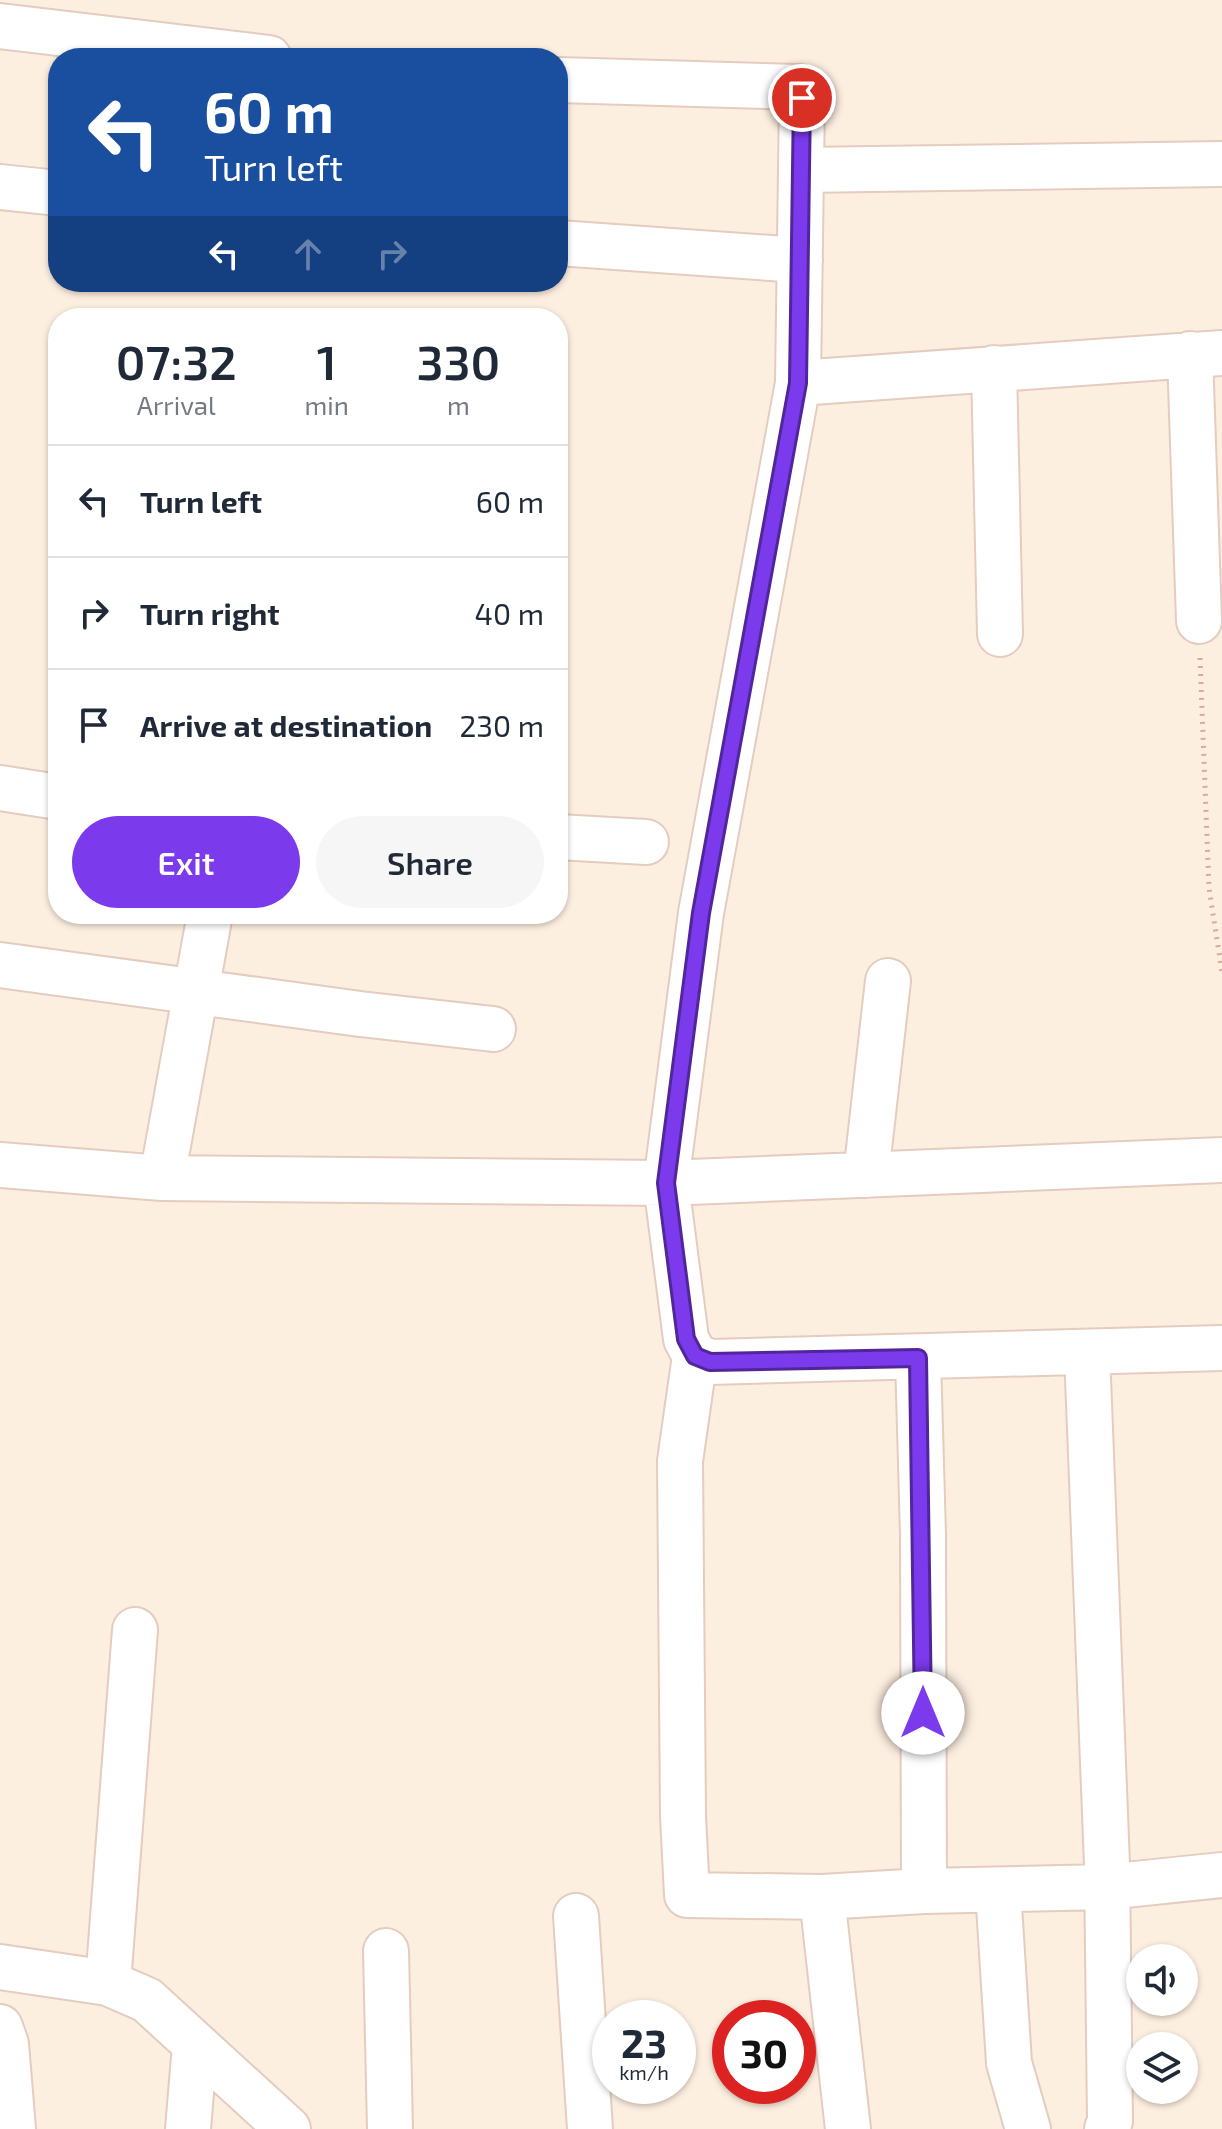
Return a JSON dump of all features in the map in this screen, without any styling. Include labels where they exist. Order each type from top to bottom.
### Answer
[{"type":"street","points":[[0,26],[185,48]]},
{"type":"street","points":[[568,80],[799,87],[798,383],[701,913],[666,1183],[686,1339],[695,1356],[680,1461],[683,1816],[687,1895],[822,1897],[924,1891],[1106,1887],[1222,1875]]},
{"type":"street","points":[[801,170],[1222,164]]},
{"type":"street","points":[[0,187],[48,192]]},
{"type":"street","points":[[568,244],[800,260]]},
{"type":"street","points":[[798,383],[1206,353],[1199,621]]},
{"type":"street","points":[[994,368],[1000,634]]},
{"type":"street","points":[[0,788],[48,795]]},
{"type":"street","points":[[568,838],[646,842]]},
{"type":"street","points":[[162,1178],[208,924]]},
{"type":"street","points":[[0,965],[197,993],[493,1029]]},
{"type":"street","points":[[866,1175],[888,981]]},
{"type":"street","points":[[0,1165],[162,1178],[666,1183],[1222,1160]]},
{"type":"street","points":[[695,1356],[710,1362],[1222,1348]]},
{"type":"street","points":[[1087,1352],[1106,1887],[1110,2121],[1107,2129]]},
{"type":"street","points":[[918,1358],[923,1535],[924,1891]]},
{"type":"street","points":[[108,1983],[135,1630]]},
{"type":"street","points":[[998,1890],[1009,2063],[1028,2129]]},
{"type":"street","points":[[822,1897],[848,2129]]},
{"type":"street","points":[[576,1916],[590,2129]]},
{"type":"street","points":[[386,1951],[390,2129]]},
{"type":"street","points":[[0,1967],[108,1983],[147,2000],[288,2129]]},
{"type":"street","points":[[0,2027],[6,2044],[13,2129]]},
{"type":"street","points":[[188,2129],[195,2045]]},
{"type":"path","points":[[1199,621],[1209,888],[1222,972]]},
{"type":"route","points":[[802,98],[798,383],[701,913],[666,1183],[686,1339],[695,1356],[710,1362],[918,1358],[923,1535],[923,1713]]}]
